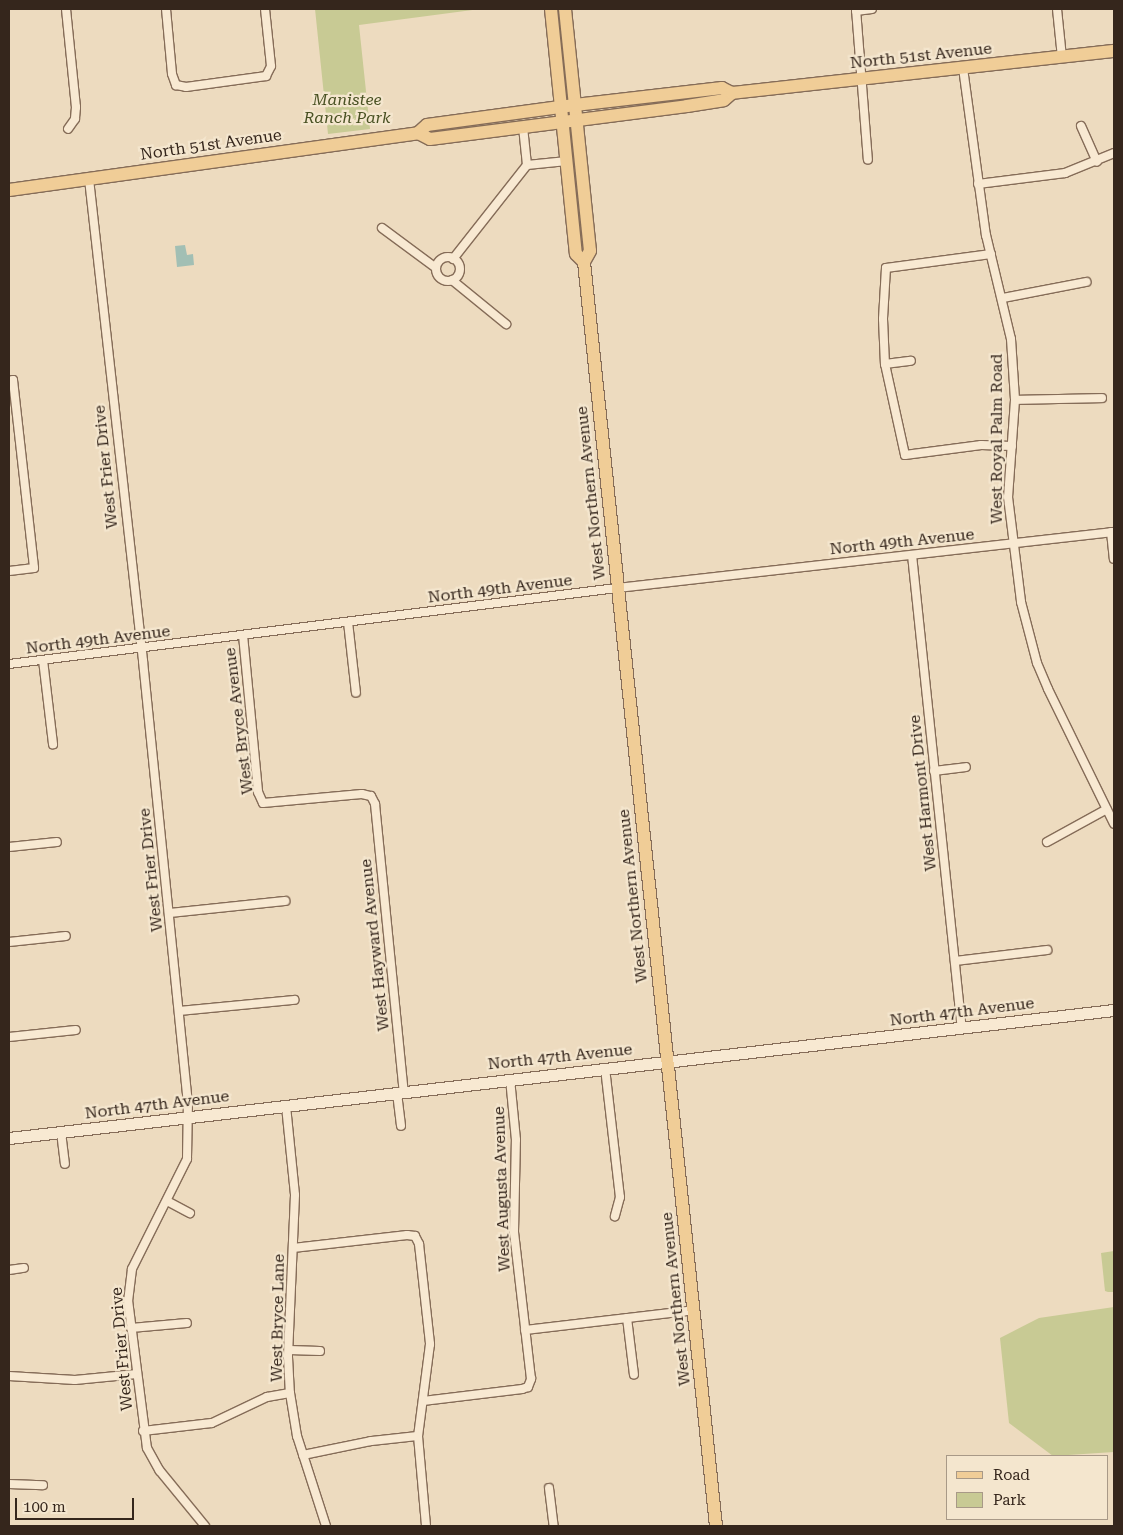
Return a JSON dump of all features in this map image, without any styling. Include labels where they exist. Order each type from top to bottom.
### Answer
[{"type":"main road","name":"West Northern Avenue","points":[[551,9],[576,254],[584,262]]},
{"type":"main road","name":"West Northern Avenue","points":[[565,9],[590,251],[584,262],[716,1526]]},
{"type":"main road","name":"North 51st Avenue","points":[[9,190],[418,133],[427,125],[575,105],[722,88],[732,93],[1114,51]]},
{"type":"main road","name":"North 51st Avenue","points":[[418,133],[430,139],[724,100],[732,93]]},
{"type":"street","points":[[66,9],[76,107],[75,120],[68,130]]},
{"type":"street","points":[[166,9],[176,85],[186,87],[260,79],[269,74],[271,62],[265,9]]},
{"type":"street","points":[[868,160],[856,10],[872,9]]},
{"type":"street","points":[[1057,9],[1062,57]]},
{"type":"street","name":"West Royal Palm Road","points":[[963,68],[978,184],[991,254],[1003,298],[1011,339],[1015,400],[1008,497],[1012,543],[1021,602],[1037,663],[1114,824]]},
{"type":"street","points":[[453,259],[527,165],[523,126]]},
{"type":"street","points":[[1081,126],[1097,162]]},
{"type":"street","points":[[978,184],[1065,173],[1097,162],[1114,153]]},
{"type":"street","points":[[527,165],[567,161]]},
{"type":"street","name":"West Frier Drive","points":[[89,178],[169,913],[188,1117],[187,1159],[132,1269],[128,1300],[144,1431],[153,1460],[205,1526]]},
{"type":"street","points":[[382,228],[436,268],[440,279],[452,280],[506,324]]},
{"type":"street","points":[[991,254],[886,268],[883,319],[885,364],[905,455],[981,446],[1012,446]]},
{"type":"street","points":[[436,268],[442,259],[453,259],[458,264],[459,272],[452,280]]},
{"type":"street","points":[[1003,298],[1086,282]]},
{"type":"street","points":[[885,364],[911,361]]},
{"type":"street","points":[[9,571],[34,568],[11,381]]},
{"type":"street","points":[[1015,400],[1102,398]]},
{"type":"street","points":[[1113,532],[1114,559]]},
{"type":"street","name":"North 49th Avenue","points":[[9,664],[617,588],[1113,532]]},
{"type":"street","name":"West Harmont Drive","points":[[912,555],[962,1028]]},
{"type":"street","points":[[348,622],[356,693]]},
{"type":"street","name":"West Bryce Avenue","points":[[243,635],[258,792],[263,803],[371,796]]},
{"type":"street","points":[[43,660],[53,744]]},
{"type":"street","points":[[934,771],[966,767]]},
{"type":"street","name":"West Hayward Avenue","points":[[371,796],[401,1092],[401,1126]]},
{"type":"street","points":[[1046,842],[1107,809]]},
{"type":"street","points":[[9,847],[57,842]]},
{"type":"street","points":[[169,913],[284,901]]},
{"type":"street","points":[[9,942],[66,936]]},
{"type":"street","points":[[955,961],[1048,950]]},
{"type":"street","points":[[179,1011],[294,1000]]},
{"type":"street","name":"North 47th Avenue","points":[[9,1138],[1114,1010]]},
{"type":"street","points":[[9,1037],[76,1030]]},
{"type":"street","points":[[605,1068],[620,1197],[615,1216]]},
{"type":"street","name":"West Augusta Avenue","points":[[423,1401],[528,1387],[531,1379],[524,1330],[513,1213],[516,1140],[510,1079]]},
{"type":"street","name":"West Bryce Lane","points":[[286,1106],[295,1186],[289,1350],[290,1393],[303,1455],[326,1526]]},
{"type":"street","points":[[62,1132],[65,1164]]},
{"type":"street","points":[[167,1201],[190,1213]]},
{"type":"street","points":[[293,1248],[407,1235],[415,1236],[419,1244],[430,1344],[418,1436],[426,1526]]},
{"type":"street","points":[[9,1270],[24,1268]]},
{"type":"street","points":[[524,1330],[694,1310]]},
{"type":"street","points":[[627,1318],[634,1375]]},
{"type":"street","points":[[132,1328],[187,1323]]},
{"type":"street","points":[[289,1350],[320,1351]]},
{"type":"street","points":[[9,1376],[75,1380],[137,1374]]},
{"type":"street","points":[[144,1431],[212,1423],[267,1397],[290,1393]]},
{"type":"street","points":[[303,1455],[371,1441],[418,1436]]},
{"type":"street","points":[[9,1484],[42,1484]]},
{"type":"street","points":[[550,1488],[554,1526]]},
{"type":"green space","name":"Manistee Ranch Park","points":[[315,9],[480,9],[359,25],[370,129],[328,134]]},
{"type":"green space","points":[[1114,1251],[1114,1292],[1108,1292],[1105,1291],[1101,1253]]},
{"type":"green space","points":[[1114,1307],[1114,1452],[1052,1455],[1009,1423],[1000,1338],[1039,1318]]},
{"type":"shaded area","points":[[185,245],[187,255],[193,254],[194,265],[177,267],[175,246]]}]
